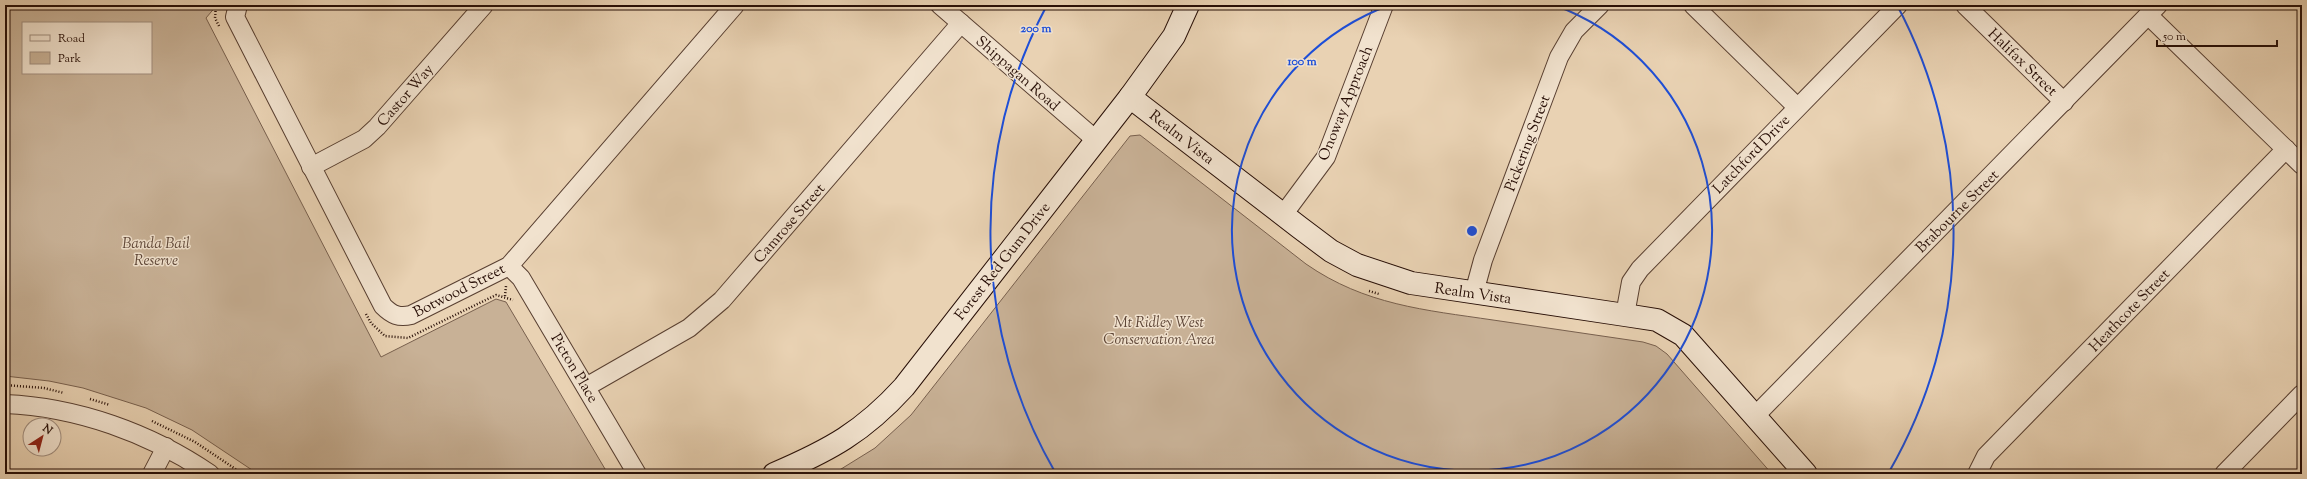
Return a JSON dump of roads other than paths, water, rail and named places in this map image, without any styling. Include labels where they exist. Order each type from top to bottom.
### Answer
[{"type":"street","name":"Botwood Street","points":[[238,5],[235,17],[311,167],[383,306],[397,317],[411,315],[508,266],[735,5]]},
{"type":"street","name":"Castor Way","points":[[311,167],[364,139],[377,127],[484,5]]},
{"type":"street","name":"Shippagan Road","points":[[940,5],[1096,140]]},
{"type":"street","name":"Forest Red Gum Drive","points":[[774,474],[814,457],[848,438],[884,409],[904,387],[1130,97],[1174,36],[1188,5]]},
{"type":"street","name":"Onoway Approach","points":[[1283,215],[1326,157],[1384,5]]},
{"type":"street","name":"Pickering Street","points":[[1474,293],[1483,260],[1559,57],[1574,31],[1600,5]]},
{"type":"street","points":[[1693,5],[1797,107]]},
{"type":"street","name":"Latchford Drive","points":[[1625,315],[1631,282],[1634,276],[1898,5]]},
{"type":"street","name":"Halifax Street","points":[[1965,5],[2064,102]]},
{"type":"street","points":[[2153,10],[2302,165]]},
{"type":"street","name":"Brabourne Street","points":[[1754,416],[2153,10]]},
{"type":"street","name":"Camrose Street","points":[[586,387],[690,328],[722,300],[961,23]]},
{"type":"street","name":"Realm Vista","points":[[1130,97],[1331,251],[1357,265],[1411,283],[1657,320],[1682,335],[1806,474]]},
{"type":"street","name":"Heathcote Street","points":[[1977,474],[1986,456],[2286,149]]},
{"type":"street","name":"Picton Place","points":[[508,266],[521,278],[637,474]]},
{"type":"street","points":[[2224,474],[2302,394]]},
{"type":"street","points":[[5,404],[29,405],[72,413],[132,432],[166,447],[210,474]]},
{"type":"street","points":[[152,474],[166,447]]},
{"type":"park label","name":"Banda Bail Reserve","points":[[156,252]]},
{"type":"park label","name":"Mt Ridley West Conservation Area","points":[[1159,330]]}]
